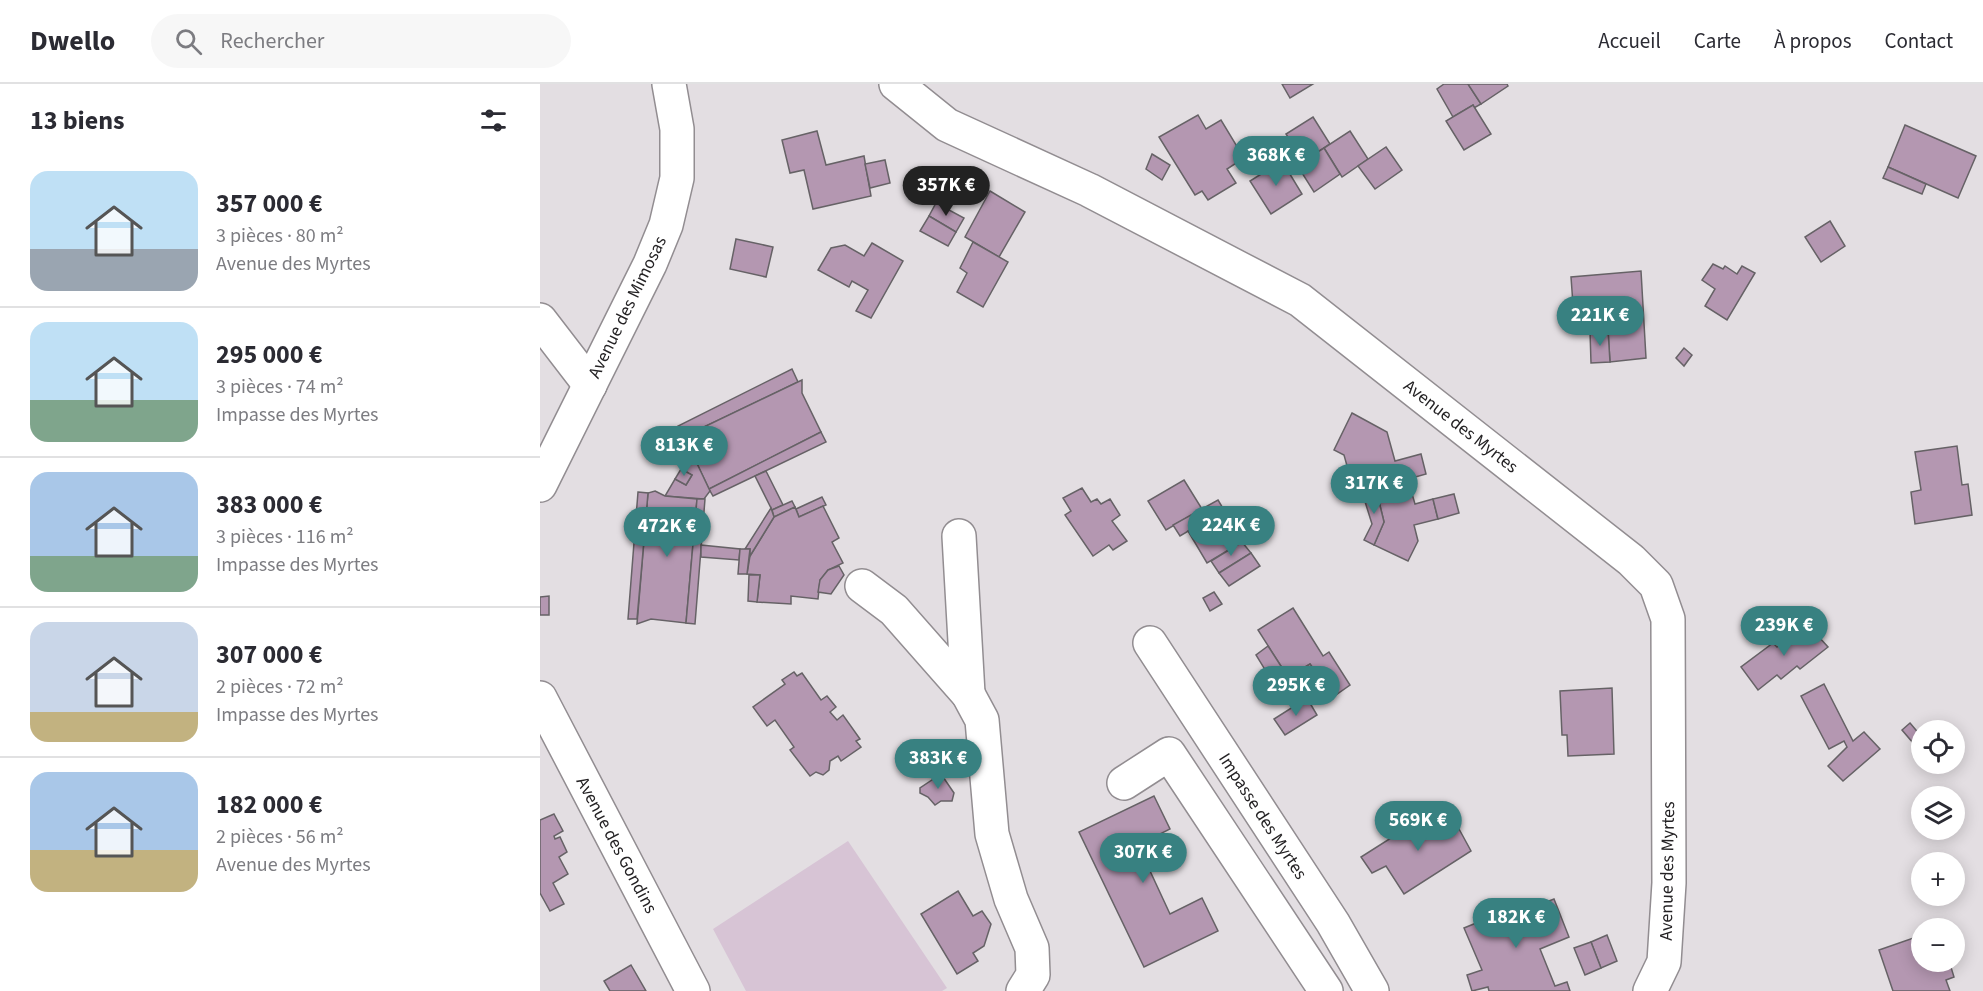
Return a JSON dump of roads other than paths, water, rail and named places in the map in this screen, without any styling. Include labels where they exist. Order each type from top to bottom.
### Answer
[{"type":"street","name":"Avenue des Mimosas","points":[[540,485],[650,264],[666,225],[677,178],[677,129],[669,84]]},
{"type":"street","name":"Avenue des Myrtes","points":[[896,84],[947,125],[1089,190],[1300,300],[1632,560],[1656,585],[1668,619],[1669,883],[1664,962],[1650,991]]},
{"type":"street","points":[[540,320],[590,385]]},
{"type":"street","points":[[959,537],[968,694]]},
{"type":"street","points":[[862,586],[894,610],[968,694],[982,720],[992,834],[1011,899],[1032,948],[1034,975],[1023,991]]},
{"type":"street","name":"Impasse des Myrtes","points":[[1150,643],[1333,922],[1372,991]]},
{"type":"street","name":"Avenue des Gondins","points":[[540,698],[693,991]]},
{"type":"street","points":[[1124,783],[1169,754],[1326,991]]}]
